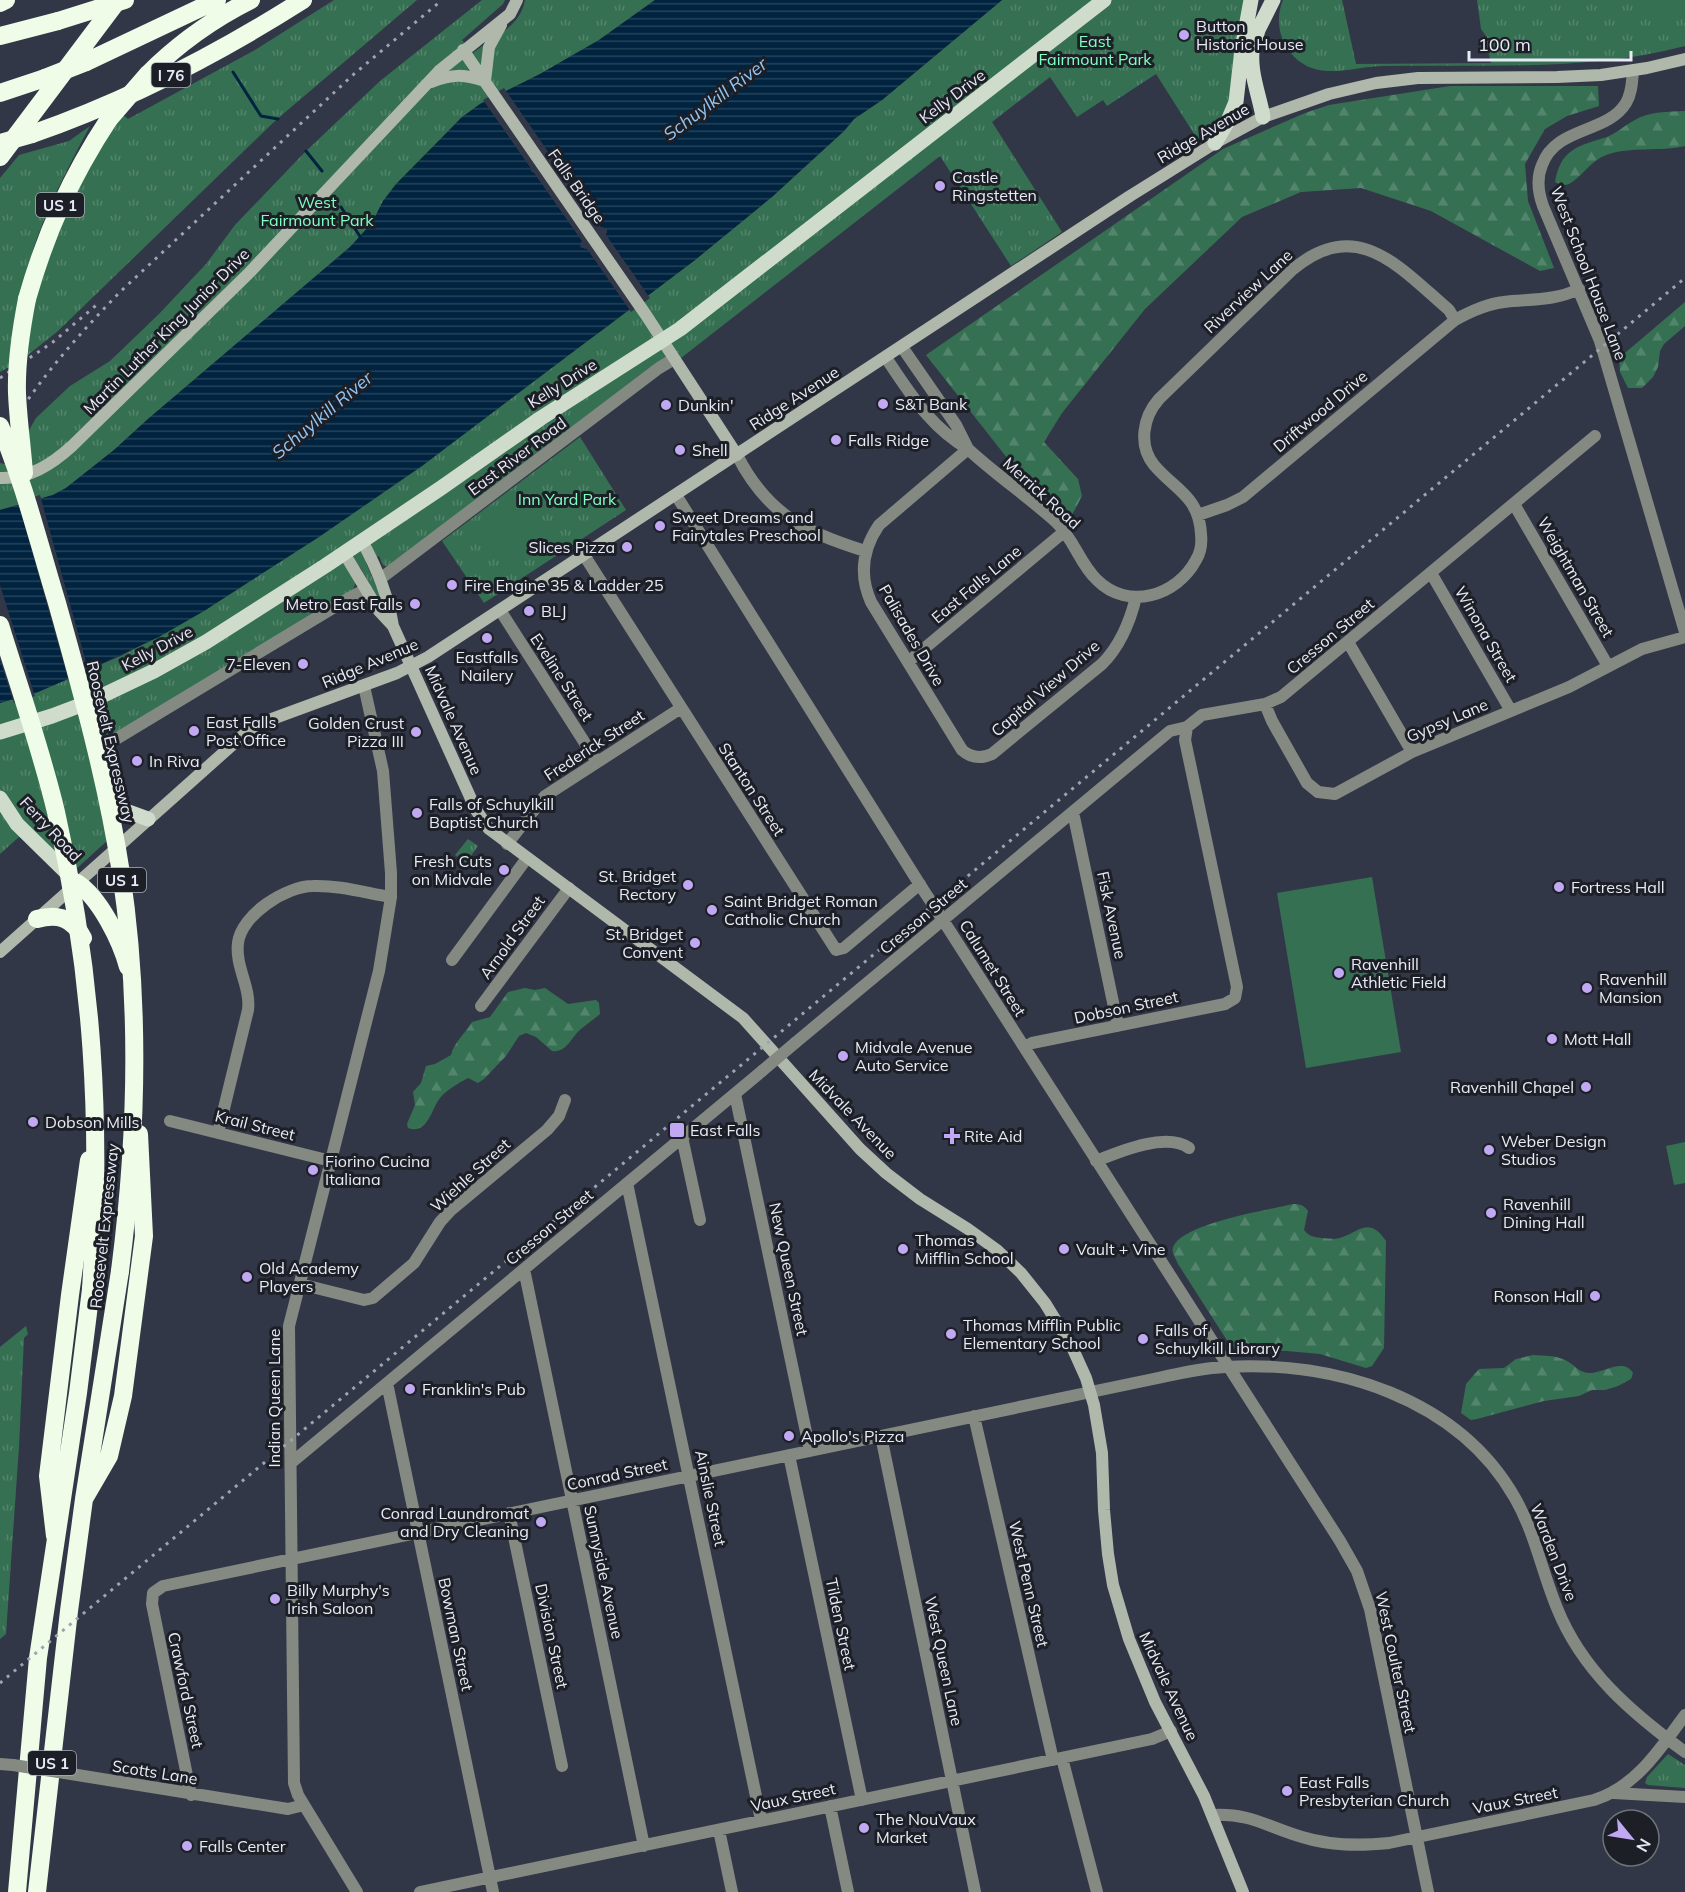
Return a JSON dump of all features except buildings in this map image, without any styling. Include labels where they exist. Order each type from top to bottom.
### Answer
[{"type":"highway","points":[[0,3],[6,0]]},
{"type":"highway","points":[[0,157],[118,0]]},
{"type":"highway","points":[[0,36],[124,0]]},
{"type":"highway","points":[[0,93],[86,62],[217,0]]},
{"type":"highway","name":"US 1","points":[[26,499],[17,386],[19,346],[27,299],[45,241],[63,198],[80,165],[110,119],[148,74],[200,30],[251,0]]},
{"type":"highway","name":"I 76","points":[[0,143],[62,123],[180,71],[303,0]]},
{"type":"highway","points":[[0,426],[26,499]]},
{"type":"highway","name":"Roosevelt Expressway","points":[[26,499],[91,730],[121,872],[132,990],[134,1107],[130,1184],[120,1271],[84,1498],[67,1623],[37,1892]]},
{"type":"highway","name":"Roosevelt Expressway","points":[[0,625],[55,809],[78,924],[92,1043],[96,1126],[95,1225],[91,1289],[80,1382],[38,1658],[17,1892]]},
{"type":"highway","points":[[84,1498],[109,1456],[116,1429],[142,1258],[143,1209],[130,976],[123,896],[116,849]]},
{"type":"highway","points":[[55,1536],[48,1476],[94,1116],[95,1034],[77,883]]},
{"type":"highway","points":[[77,883],[90,894],[107,921],[123,951],[130,976]]},
{"type":"highway","points":[[37,919],[54,915],[62,917],[75,925],[84,939]]},
{"type":"main road","points":[[427,83],[455,75],[487,83],[489,47],[505,19],[514,9],[517,0]]},
{"type":"main road","name":"Kelly Drive","points":[[0,732],[89,702],[154,671],[206,642],[344,554],[541,418],[663,341],[1104,0]]},
{"type":"main road","points":[[1251,0],[1246,54],[1252,68],[1263,117]]},
{"type":"main road","points":[[1215,143],[1235,106],[1260,0]]},
{"type":"main road","points":[[1246,54],[1273,0]]},
{"type":"main road","name":"Martin Luther King Junior Drive","points":[[0,478],[18,477],[38,470],[60,457],[248,274],[427,83],[463,50],[505,19]]},
{"type":"main road","name":"Falls Bridge","points":[[463,50],[663,341]]},
{"type":"main road","name":"Ridge Avenue","points":[[0,952],[249,730],[261,723],[364,686],[434,654],[1103,213],[1215,143],[1263,117],[1329,94],[1398,80],[1557,77],[1633,71],[1685,59]]},
{"type":"main road","points":[[663,341],[737,455]]},
{"type":"main road","name":"Midvale Avenue","points":[[362,541],[380,579],[388,601],[393,626],[486,826],[507,844],[743,1018],[836,1124],[871,1160],[912,1193],[983,1239],[1009,1261],[1033,1287],[1056,1318],[1072,1347],[1091,1391],[1100,1437],[1105,1527],[1113,1585],[1128,1639],[1155,1702],[1213,1815],[1243,1892]]},
{"type":"main road","name":"Midvale Avenue","points":[[344,554],[379,610],[393,626]]},
{"type":"main road","points":[[89,702],[101,754],[116,849]]},
{"type":"main road","name":"Ferry Road","points":[[0,798],[17,824],[77,883]]},
{"type":"main road","points":[[108,800],[126,811],[148,819]]},
{"type":"street","name":"West School House Lane","points":[[1633,71],[1630,96],[1623,108],[1612,117],[1557,144],[1547,155],[1540,170],[1538,187],[1594,326],[1606,362],[1685,632]]},
{"type":"street","name":"Riverview Lane","points":[[1198,515],[1186,494],[1151,460],[1144,441],[1144,426],[1149,412],[1159,399],[1306,259],[1323,250],[1353,247],[1383,256],[1449,310],[1455,320]]},
{"type":"street","name":"Driftwood Drive","points":[[1198,515],[1243,497],[1455,320],[1489,305],[1546,299],[1570,294],[1579,289]]},
{"type":"street","name":"Merrick Road","points":[[902,347],[956,425],[968,448]]},
{"type":"street","name":"Merrick Road","points":[[886,358],[929,419],[951,439],[968,448],[1065,531],[1096,580],[1114,592],[1136,597],[1160,593],[1170,589],[1185,576],[1200,552],[1202,542],[1198,515]]},
{"type":"street","name":"East River Road","points":[[380,579],[674,359]]},
{"type":"street","name":"Cresson Street","points":[[291,1463],[1170,731],[1187,727],[1202,715],[1265,704],[1288,692],[1595,436]]},
{"type":"street","points":[[737,455],[753,482],[784,515],[812,532],[865,550],[873,534],[886,518],[968,448]]},
{"type":"street","name":"Calumet Street","points":[[676,495],[921,886],[1227,1366]]},
{"type":"street","name":"Weightman Street","points":[[1514,504],[1608,666]]},
{"type":"street","name":"East Falls Lane","points":[[908,662],[1065,531]]},
{"type":"street","name":"Palisades Drive","points":[[865,550],[863,570],[867,594],[958,746],[966,753],[976,757]]},
{"type":"street","name":"Stanton Street","points":[[584,555],[836,950],[844,948],[921,886]]},
{"type":"street","name":"Winona Street","points":[[1431,573],[1511,711]]},
{"type":"street","points":[[101,754],[111,742],[366,589]]},
{"type":"street","name":"Capital View Drive","points":[[976,757],[986,757],[999,749],[1102,664],[1124,633],[1136,597]]},
{"type":"street","name":"Eveline Street","points":[[500,610],[597,762]]},
{"type":"street","name":"Gypsy Lane","points":[[1265,704],[1269,716],[1304,778],[1313,788],[1324,794],[1340,792],[1412,752],[1569,687],[1642,649],[1685,637]]},
{"type":"street","points":[[1348,642],[1412,752]]},
{"type":"street","name":"Indian Queen Lane","points":[[357,1892],[298,1795],[294,1783],[289,1330],[379,971],[391,897],[383,771],[364,686]]},
{"type":"street","name":"Frederick Street","points":[[507,844],[545,796],[681,708]]},
{"type":"street","name":"Dobson Street","points":[[1024,1047],[1225,1004],[1235,998],[1237,987],[1185,740],[1187,727]]},
{"type":"street","name":"Fisk Avenue","points":[[1072,812],[1119,1026]]},
{"type":"street","points":[[452,960],[527,858]]},
{"type":"street","points":[[218,1133],[248,1010],[248,994],[238,954],[241,931],[247,920],[276,899],[303,887],[324,886],[391,897]]},
{"type":"street","name":"Arnold Street","points":[[481,1006],[569,888]]},
{"type":"street","name":"New Queen Street","points":[[735,1094],[810,1450]]},
{"type":"street","name":"Wiehle Street","points":[[300,1284],[364,1300],[378,1294],[414,1263],[440,1222],[450,1211],[548,1130],[559,1116],[565,1100]]},
{"type":"street","name":"Krail Street","points":[[170,1121],[331,1161]]},
{"type":"street","points":[[682,1137],[700,1220]]},
{"type":"street","points":[[1096,1161],[1162,1141],[1177,1142],[1189,1148]]},
{"type":"street","name":"Ainslie Street","points":[[627,1183],[761,1820]]},
{"type":"street","name":"Sunnyside Avenue","points":[[524,1269],[644,1846]]},
{"type":"street","name":"Warden Drive","points":[[1091,1391],[1227,1366],[1272,1366],[1350,1379],[1385,1390],[1435,1414],[1461,1434],[1497,1471],[1516,1500],[1530,1528],[1558,1610],[1586,1659],[1619,1699],[1685,1752]]},
{"type":"street","name":"West Coulter Street","points":[[1227,1366],[1357,1570],[1370,1609],[1428,1892]]},
{"type":"street","name":"Bowman Street","points":[[387,1383],[493,1892]]},
{"type":"street","name":"Conrad Street","points":[[153,1593],[163,1586],[292,1558],[1091,1391]]},
{"type":"street","name":"West Penn Street","points":[[974,1416],[1057,1759],[1097,1892]]},
{"type":"street","name":"West Queen Lane","points":[[881,1436],[975,1892]]},
{"type":"street","name":"Tilden Street","points":[[789,1455],[862,1800]]},
{"type":"street","name":"Division Street","points":[[509,1513],[562,1766]]},
{"type":"street","name":"Crawford Street","points":[[153,1593],[152,1604],[191,1795]]},
{"type":"street","name":"Vaux Street","points":[[1213,1815],[1242,1816],[1302,1837],[1338,1844],[1371,1845],[1594,1800],[1613,1793],[1634,1778],[1685,1715]]},
{"type":"street","name":"Vaux Street","points":[[420,1892],[1152,1739],[1171,1731]]},
{"type":"street","name":"Scotts Lane","points":[[0,1764],[288,1809],[304,1805]]},
{"type":"street","points":[[1613,1793],[1685,1797]]},
{"type":"street","points":[[830,1806],[848,1892]]},
{"type":"street","points":[[719,1830],[732,1892]]},
{"type":"green space","name":"West Fairmount Park","points":[[334,0],[417,0],[276,120],[58,331],[23,359],[0,372],[0,178],[19,155],[69,141],[90,126],[44,219],[25,278],[70,194],[122,114],[128,119],[255,50]]},
{"type":"green space","name":"West Fairmount Park","points":[[482,0],[505,0],[462,40],[473,53],[512,25],[518,18],[525,0],[655,0],[599,40],[540,74],[480,104],[461,118],[383,201],[372,223],[350,247],[114,450],[66,488],[53,495],[0,510],[0,463],[9,465],[36,418],[70,386],[110,361],[159,314],[206,264],[235,225],[304,153],[380,81]]},
{"type":"green space","name":"East Fairmount Park","points":[[1002,0],[1244,0],[1233,62],[1232,97],[1218,125],[1198,140],[1156,74],[1107,106],[1103,100],[1077,117],[1050,77],[992,122],[1062,232],[1011,266],[940,156],[681,358],[677,352],[387,567],[383,565],[379,556],[366,563],[384,604],[381,605],[360,567],[353,574],[356,582],[353,590],[92,747],[107,841],[76,869],[29,828],[0,854],[0,703],[38,692],[123,655],[204,611],[604,329],[695,260],[773,196],[844,131],[854,119],[882,100]]},
{"type":"green space","points":[[1283,0],[1342,0],[1356,64],[1491,63],[1489,54],[1480,51],[1488,39],[1481,29],[1477,0],[1685,0],[1685,46],[1611,60],[1573,63],[1498,66],[1375,66],[1339,71],[1321,70],[1312,68],[1294,57],[1283,40],[1279,20]]},
{"type":"green space","points":[[1642,0],[1685,0],[1685,14],[1665,29]]},
{"type":"green space","points":[[1450,86],[1598,86],[1599,106],[1567,116],[1545,129],[1525,164],[1528,201],[1554,268],[1540,271],[1431,211],[1361,188],[1301,192],[1242,217],[1145,309],[1062,413],[1044,442],[1078,479],[1082,496],[1072,515],[1015,468],[926,355],[1223,149],[1305,113],[1329,105]]},
{"type":"green space","points":[[1685,111],[1685,146],[1616,152],[1595,161],[1569,184],[1563,185],[1555,182],[1562,162],[1567,155],[1580,146],[1611,135],[1647,115]]},
{"type":"green space","points":[[1685,302],[1685,326],[1664,344],[1653,377],[1642,388],[1628,388],[1620,372],[1619,358]]},
{"type":"green space","name":"Inn Yard Park","points":[[580,437],[626,510],[484,603],[442,541]]},
{"type":"green space","points":[[520,503],[543,538],[502,565],[479,531]]},
{"type":"green space","points":[[468,839],[478,846],[466,863],[455,855]]},
{"type":"green space","name":"Ravenhill Athletic Field","points":[[1372,877],[1401,1052],[1306,1068],[1277,893]]},
{"type":"green space","points":[[525,988],[535,990],[545,988],[568,1004],[596,1000],[599,1003],[600,1014],[581,1029],[561,1050],[552,1051],[536,1037],[526,1033],[519,1036],[506,1056],[484,1079],[478,1083],[468,1078],[453,1087],[440,1098],[425,1124],[420,1128],[408,1128],[407,1124],[415,1105],[413,1092],[421,1083],[426,1066],[451,1055],[472,1022],[490,1017],[508,992]]},
{"type":"green space","points":[[1685,1142],[1685,1183],[1674,1185],[1666,1146]]},
{"type":"green space","points":[[1293,1204],[1302,1205],[1308,1211],[1304,1230],[1311,1236],[1335,1239],[1367,1227],[1373,1228],[1386,1241],[1384,1348],[1372,1366],[1366,1368],[1320,1354],[1235,1348],[1228,1342],[1178,1264],[1173,1247],[1180,1239],[1193,1231],[1209,1224]]},
{"type":"green space","points":[[26,1326],[28,1334],[24,1338],[6,1634],[0,1639],[0,1347]]},
{"type":"green space","points":[[1533,1355],[1561,1358],[1585,1373],[1624,1366],[1633,1373],[1631,1379],[1605,1390],[1592,1390],[1579,1396],[1544,1401],[1471,1420],[1461,1413],[1466,1384],[1479,1369],[1504,1368],[1516,1359]]},
{"type":"green space","points":[[0,1527],[5,1531],[0,1615]]},
{"type":"green space","points":[[1668,1754],[1685,1765],[1685,1788],[1645,1783],[1647,1777]]},
{"type":"water","name":"Schuylkill River","points":[[655,0],[1002,0],[882,100],[854,119],[844,131],[773,196],[695,260],[422,466],[319,537],[204,611],[159,637],[38,692],[0,703],[0,510],[53,495],[66,488],[114,450],[350,247],[372,223],[383,201],[396,184],[461,118],[480,104],[540,74],[599,40]],"holes":[[[552,151],[557,153],[557,158],[536,173],[531,172],[531,166]],[[602,227],[607,229],[607,233],[586,249],[580,247],[581,242]]]},
{"type":"pier","points":[[504,88],[551,156],[533,170],[552,157],[603,230],[584,244],[483,100]]},
{"type":"pier","points":[[604,232],[650,298],[631,312],[585,246]]},
{"type":"pier","points":[[40,495],[89,673],[69,682],[18,502]]},
{"type":"pier","points":[[0,585],[35,696],[14,703],[0,660]]},
{"type":"waterway","points":[[233,72],[261,116],[278,119]]},
{"type":"waterway","points":[[306,151],[322,171]]},
{"type":"waterway","points":[[341,207],[361,238]]},
{"type":"railway","points":[[0,445],[12,422],[38,386],[121,291],[354,74],[442,0]]},
{"type":"railway","points":[[0,1683],[1685,278]]},
{"type":"railway","points":[[0,378],[53,342],[100,302]]},
{"type":"place","name":"Button Historic House","points":[[1184,35]]},
{"type":"place","name":"Castle Ringstetten","points":[[940,186]]},
{"type":"place","name":"S&T Bank","points":[[883,404]]},
{"type":"place","name":"Dunkin'","points":[[666,405]]},
{"type":"place","name":"Falls Ridge","points":[[836,440]]},
{"type":"place","name":"Shell","points":[[680,450]]},
{"type":"place","name":"Sweet Dreams and Fairytales Preschool","points":[[660,526]]},
{"type":"place","name":"Slices Pizza","points":[[627,547]]},
{"type":"place","name":"Fire Engine 35 & Ladder 25","points":[[452,585]]},
{"type":"place","name":"Metro East Falls","points":[[415,604]]},
{"type":"place","name":"BLJ","points":[[529,611]]},
{"type":"place","name":"Eastfalls Nailery","points":[[487,638]]},
{"type":"place","name":"7-Eleven","points":[[303,664]]},
{"type":"place","name":"East Falls Post Office","points":[[194,731]]},
{"type":"place","name":"Golden Crust Pizza III","points":[[416,732]]},
{"type":"place","name":"In Riva","points":[[137,761]]},
{"type":"place","name":"Falls of Schuylkill Baptist Church","points":[[417,813]]},
{"type":"place","name":"Fresh Cuts on Midvale","points":[[504,870]]},
{"type":"place","name":"St. Bridget Rectory","points":[[688,885]]},
{"type":"place","name":"Fortress Hall","points":[[1559,887]]},
{"type":"place","name":"Saint Bridget Roman Catholic Church","points":[[712,910]]},
{"type":"place","name":"St. Bridget Convent","points":[[695,943]]},
{"type":"place","name":"Ravenhill Athletic Field","points":[[1339,973]]},
{"type":"place","name":"Ravenhill Mansion","points":[[1587,988]]},
{"type":"place","name":"Mott Hall","points":[[1552,1039]]},
{"type":"place","name":"Midvale Avenue Auto Service","points":[[843,1056]]},
{"type":"place","name":"Ravenhill Chapel","points":[[1586,1087]]},
{"type":"place","name":"Dobson Mills","points":[[33,1122]]},
{"type":"place","name":"East Falls","points":[[677,1130]]},
{"type":"place","name":"Rite Aid","points":[[952,1136]]},
{"type":"place","name":"Weber Design Studios","points":[[1489,1150]]},
{"type":"place","name":"Fiorino Cucina Italiana","points":[[313,1170]]},
{"type":"place","name":"Ravenhill Dining Hall","points":[[1491,1213]]},
{"type":"place","name":"Thomas Mifflin School","points":[[903,1249]]},
{"type":"place","name":"Vault + Vine","points":[[1064,1249]]},
{"type":"place","name":"Old Academy Players","points":[[247,1277]]},
{"type":"place","name":"Ronson Hall","points":[[1595,1296]]},
{"type":"place","name":"Thomas Mifflin Public Elementary School","points":[[951,1334]]},
{"type":"place","name":"Falls of Schuylkill Library","points":[[1143,1339]]},
{"type":"place","name":"Franklin's Pub","points":[[410,1389]]},
{"type":"place","name":"Apollo's Pizza","points":[[789,1436]]},
{"type":"place","name":"Conrad Laundromat and Dry Cleaning","points":[[541,1522]]},
{"type":"place","name":"Billy Murphy's Irish Saloon","points":[[275,1599]]},
{"type":"place","name":"East Falls Presbyterian Church","points":[[1287,1791]]},
{"type":"place","name":"The NouVaux Market","points":[[864,1828]]},
{"type":"place","name":"Falls Center","points":[[187,1846]]}]
